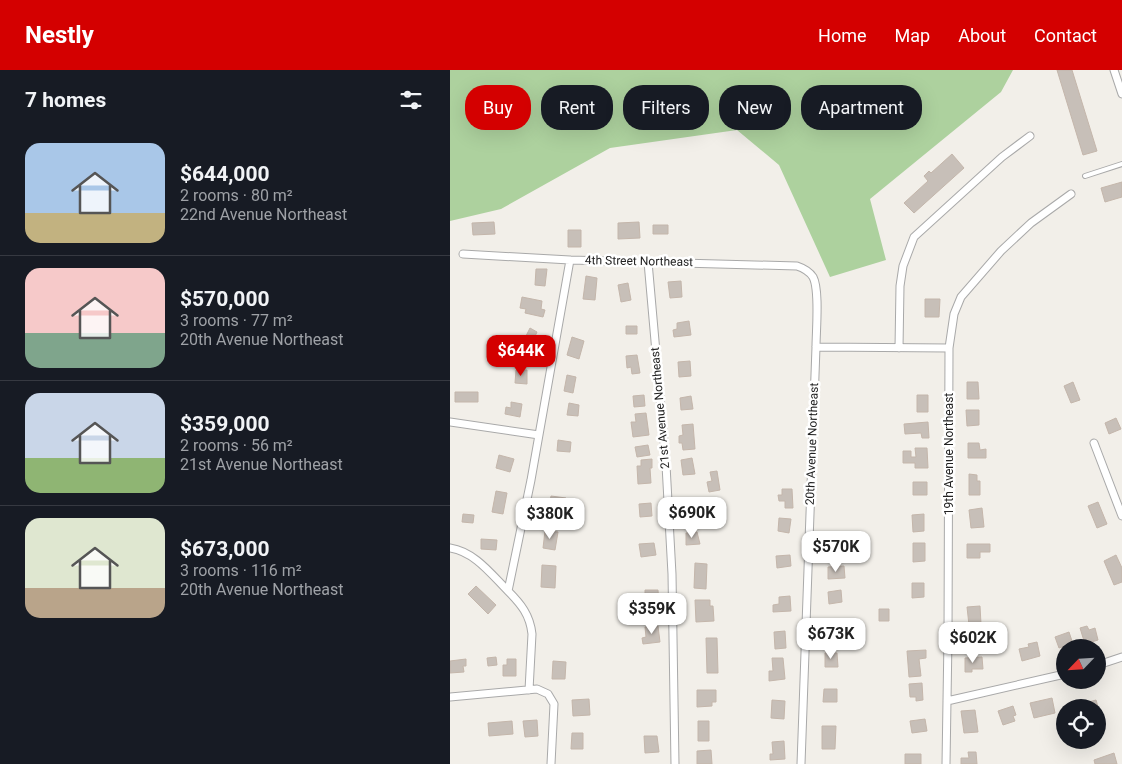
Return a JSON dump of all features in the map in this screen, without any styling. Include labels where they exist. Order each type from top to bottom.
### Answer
[{"type":"street","points":[[1114,70],[1122,94]]},
{"type":"street","points":[[899,348],[901,275],[914,237],[996,163],[1030,136]]},
{"type":"street","name":"19th Avenue Northeast","points":[[946,764],[949,348],[954,314],[961,297],[1001,251],[1031,223],[1071,194]]},
{"type":"street","name":"4th Street Northeast","points":[[463,254],[570,260],[797,266],[806,269],[812,275]]},
{"type":"street","points":[[508,591],[570,260]]},
{"type":"street","name":"21st Avenue Northeast","points":[[648,262],[666,466],[672,574],[675,764]]},
{"type":"street","name":"20th Avenue Northeast","points":[[801,764],[816,347],[816,288],[812,275]]},
{"type":"street","points":[[816,347],[949,348]]},
{"type":"street","points":[[450,422],[538,435]]},
{"type":"street","points":[[1094,443],[1122,516]]},
{"type":"street","points":[[450,548],[463,551],[474,557],[524,608],[532,634],[529,690]]},
{"type":"street","points":[[1106,662],[1122,657]]},
{"type":"street","points":[[947,701],[1056,676]]},
{"type":"street","points":[[450,697],[542,690],[552,700],[551,764]]},
{"type":"lane","points":[[1085,176],[1122,164]]},
{"type":"green space","points":[[450,70],[1013,70],[1001,92],[870,199],[886,260],[830,277],[779,165],[737,130],[610,148],[501,209],[450,221]]},
{"type":"building","points":[[1057,70],[1072,70],[1097,151],[1083,155]]},
{"type":"building","points":[[952,154],[964,168],[914,213],[904,203],[928,181],[924,176],[929,171],[931,173]]},
{"type":"building","points":[[1122,182],[1122,197],[1105,202],[1101,188]]},
{"type":"building","points":[[494,222],[495,234],[473,235],[472,223]]},
{"type":"building","points":[[639,222],[640,238],[618,239],[618,223]]},
{"type":"building","points":[[653,225],[668,225],[668,234],[653,234]]},
{"type":"building","points":[[568,230],[581,230],[581,247],[568,247]]},
{"type":"building","points":[[536,269],[547,269],[545,286],[535,285]]},
{"type":"building","points":[[586,276],[597,278],[595,300],[583,299]]},
{"type":"building","points":[[681,281],[682,297],[670,298],[668,282]]},
{"type":"building","points":[[628,283],[631,300],[621,302],[618,285]]},
{"type":"building","points":[[522,297],[542,301],[541,309],[545,310],[543,317],[525,313],[526,309],[520,308]]},
{"type":"building","points":[[925,299],[940,299],[939,317],[925,317]]},
{"type":"building","points":[[689,321],[691,335],[674,337],[673,330],[677,329],[677,323]]},
{"type":"building","points":[[626,326],[637,326],[637,334],[626,334]]},
{"type":"building","points":[[530,328],[537,332],[528,351],[520,348]]},
{"type":"building","points":[[572,337],[584,341],[579,359],[567,355]]},
{"type":"building","points":[[637,355],[640,373],[632,374],[631,367],[627,368],[626,356]]},
{"type":"building","points":[[690,361],[691,376],[679,377],[678,362]]},
{"type":"building","points":[[516,370],[527,370],[527,384],[515,383]]},
{"type":"building","points":[[567,375],[576,377],[573,393],[564,391]]},
{"type":"building","points":[[967,382],[978,382],[979,399],[967,399]]},
{"type":"building","points":[[1073,382],[1080,400],[1071,403],[1064,386]]},
{"type":"building","points":[[455,392],[478,392],[478,402],[455,402]]},
{"type":"building","points":[[644,395],[645,406],[634,407],[633,396]]},
{"type":"building","points":[[917,395],[928,395],[928,412],[917,412]]},
{"type":"building","points":[[691,396],[693,409],[681,410],[680,398]]},
{"type":"building","points":[[511,402],[522,404],[520,417],[505,414],[506,407],[511,408]]},
{"type":"building","points":[[569,403],[579,405],[578,416],[567,415]]},
{"type":"building","points":[[966,410],[979,410],[979,425],[967,426]]},
{"type":"building","points":[[646,413],[649,435],[633,437],[631,422],[636,422],[635,414]]},
{"type":"building","points":[[1116,418],[1121,429],[1109,434],[1105,423]]},
{"type":"building","points":[[928,422],[929,438],[922,438],[921,433],[905,434],[904,424]]},
{"type":"building","points":[[693,424],[695,449],[683,450],[682,443],[679,443],[679,436],[683,435],[682,425]]},
{"type":"building","points":[[558,440],[571,442],[570,452],[557,451]]},
{"type":"building","points":[[968,443],[979,443],[980,450],[986,449],[986,458],[968,458]]},
{"type":"building","points":[[648,445],[650,455],[637,457],[635,447]]},
{"type":"building","points":[[915,448],[927,448],[928,468],[915,468],[915,463],[903,463],[903,451],[911,451],[911,457],[916,457]]},
{"type":"building","points":[[499,455],[514,459],[510,472],[496,468]]},
{"type":"building","points":[[692,458],[695,474],[683,475],[681,460]]},
{"type":"building","points":[[652,459],[652,468],[650,468],[651,483],[638,484],[637,466],[641,466],[641,460]]},
{"type":"building","points":[[717,471],[720,490],[709,492],[707,482],[712,481],[710,472]]},
{"type":"building","points":[[969,474],[977,475],[977,481],[980,481],[980,495],[969,495]]},
{"type":"building","points":[[913,482],[927,482],[927,495],[913,495]]},
{"type":"building","points":[[782,489],[792,489],[793,508],[785,508],[785,501],[779,501],[778,495],[782,495]]},
{"type":"building","points":[[496,491],[507,493],[503,514],[492,512]]},
{"type":"building","points":[[551,496],[566,498],[564,510],[549,508]]},
{"type":"building","points":[[1098,502],[1107,524],[1097,528],[1088,506]]},
{"type":"building","points":[[651,503],[652,516],[640,517],[639,504]]},
{"type":"building","points":[[695,503],[697,517],[686,519],[683,505]]},
{"type":"building","points":[[982,508],[984,527],[971,528],[969,510]]},
{"type":"building","points":[[463,514],[474,515],[473,523],[462,522]]},
{"type":"building","points":[[924,514],[924,531],[913,532],[912,515]]},
{"type":"building","points":[[779,518],[791,519],[789,533],[778,531]]},
{"type":"building","points":[[545,531],[558,532],[555,550],[543,548]]},
{"type":"building","points":[[697,532],[700,544],[686,545],[686,533]]},
{"type":"building","points":[[481,539],[497,540],[496,550],[481,549]]},
{"type":"building","points":[[654,543],[656,555],[641,557],[639,544]]},
{"type":"building","points":[[913,543],[925,543],[925,561],[913,562]]},
{"type":"building","points":[[967,544],[990,544],[990,552],[980,552],[980,558],[967,558]]},
{"type":"building","points":[[844,545],[844,557],[829,558],[828,546]]},
{"type":"building","points":[[790,555],[791,566],[777,568],[776,556]]},
{"type":"building","points":[[1116,555],[1122,568],[1122,582],[1114,585],[1104,561]]},
{"type":"building","points":[[695,563],[707,564],[706,589],[694,588]]},
{"type":"building","points":[[542,565],[556,566],[555,588],[541,587]]},
{"type":"building","points":[[844,566],[845,578],[828,579],[828,567]]},
{"type":"building","points":[[912,583],[924,583],[924,597],[912,598]]},
{"type":"building","points":[[476,586],[496,605],[488,614],[468,594]]},
{"type":"building","points":[[645,590],[658,590],[659,605],[645,605]]},
{"type":"building","points":[[841,590],[842,602],[829,604],[828,592]]},
{"type":"building","points":[[790,596],[791,611],[773,612],[773,605],[779,604],[779,597]]},
{"type":"building","points":[[695,600],[710,600],[710,606],[713,606],[714,621],[696,622]]},
{"type":"building","points":[[980,606],[981,624],[969,625],[967,607]]},
{"type":"building","points":[[879,609],[889,609],[889,621],[879,621]]},
{"type":"building","points":[[838,623],[840,644],[831,645],[830,638],[827,638],[826,624]]},
{"type":"building","points":[[658,626],[660,642],[643,644],[642,638],[646,637],[645,627]]},
{"type":"building","points":[[1087,626],[1089,630],[1095,628],[1098,639],[1083,639],[1080,628]]},
{"type":"building","points":[[785,631],[786,648],[775,649],[774,632]]},
{"type":"building","points":[[1069,632],[1071,639],[1056,640],[1055,637]]},
{"type":"building","points":[[706,638],[717,638],[718,673],[707,673]]},
{"type":"building","points":[[1037,642],[1040,656],[1022,661],[1019,649],[1029,647],[1028,644]]},
{"type":"building","points":[[926,650],[926,658],[919,659],[921,676],[909,677],[907,651]]},
{"type":"building","points":[[825,653],[837,653],[838,667],[825,667]]},
{"type":"building","points":[[496,657],[497,665],[488,666],[487,658]]},
{"type":"building","points":[[982,657],[983,669],[972,669],[972,672],[965,672],[965,658]]},
{"type":"building","points":[[772,658],[783,658],[785,679],[769,681],[769,671],[773,671]]},
{"type":"building","points":[[466,659],[466,666],[463,666],[464,672],[450,673],[450,661]]},
{"type":"building","points":[[507,659],[516,659],[516,676],[503,676],[503,665],[507,665]]},
{"type":"building","points":[[553,661],[566,662],[565,679],[552,679]]},
{"type":"building","points":[[922,683],[923,700],[916,701],[916,697],[910,697],[909,684]]},
{"type":"building","points":[[824,689],[837,689],[837,702],[823,702]]},
{"type":"building","points":[[697,690],[716,690],[716,702],[712,702],[712,706],[697,707]]},
{"type":"building","points":[[1052,698],[1055,713],[1034,718],[1030,703]]},
{"type":"building","points":[[589,699],[590,715],[573,716],[572,700]]},
{"type":"building","points":[[772,700],[785,701],[784,719],[771,718]]},
{"type":"building","points":[[1013,706],[1016,715],[1013,716],[1015,721],[1003,725],[998,711]]},
{"type":"building","points":[[975,710],[978,732],[964,733],[961,711]]},
{"type":"building","points":[[925,719],[927,731],[912,733],[910,721]]},
{"type":"building","points":[[537,720],[538,736],[525,737],[523,721]]},
{"type":"building","points":[[512,721],[513,734],[489,736],[488,723]]},
{"type":"building","points":[[698,721],[709,721],[709,741],[698,741]]},
{"type":"building","points":[[822,726],[836,726],[835,749],[822,749]]},
{"type":"building","points":[[572,733],[583,733],[583,749],[571,749]]},
{"type":"building","points":[[644,736],[657,736],[659,752],[645,753]]},
{"type":"building","points":[[784,741],[785,759],[770,760],[770,754],[773,754],[772,742]]},
{"type":"building","points":[[711,750],[712,764],[697,764],[697,751]]},
{"type":"building","points":[[968,752],[976,752],[977,764],[961,764],[961,758],[969,758]]},
{"type":"building","points":[[1114,753],[1117,764],[1095,764],[1094,760]]},
{"type":"building","points":[[905,754],[921,754],[921,764],[905,764]]}]
